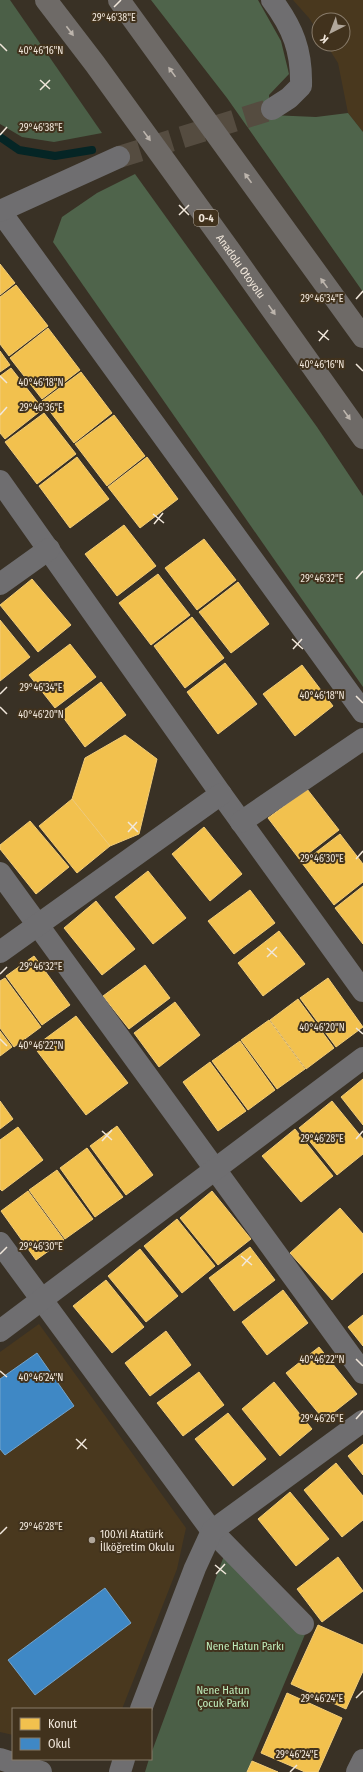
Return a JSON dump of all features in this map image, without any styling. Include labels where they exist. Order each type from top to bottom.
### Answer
[{"type":"highway","name":"Anadolu Otoyolu","points":[[46,0],[95,64],[213,227],[363,438]]},
{"type":"highway","points":[[119,0],[363,338]]},
{"type":"street","points":[[272,0],[284,16],[298,44],[302,68],[301,86],[289,98],[272,109]]},
{"type":"street","points":[[119,157],[0,211],[363,712]]},
{"type":"street","points":[[0,481],[221,794],[363,991]]},
{"type":"street","points":[[0,584],[49,549]]},
{"type":"street","points":[[241,822],[363,738]]},
{"type":"street","points":[[0,952],[221,794]]},
{"type":"street","points":[[0,873],[215,1171],[363,1372]]},
{"type":"street","points":[[0,1331],[215,1171],[363,1058]]},
{"type":"street","points":[[0,1243],[41,1301],[212,1531],[303,1624]]},
{"type":"street","points":[[141,1708],[195,1568],[212,1531],[363,1421]]},
{"type":"street","points":[[0,1759],[41,1772]]},
{"type":"street","points":[[120,1772],[124,1760]]},
{"type":"street","points":[[357,1772],[363,1760]]},
{"type":"shaded area","points":[[293,0],[363,0],[363,132],[348,113],[338,63],[331,52],[351,52],[351,12],[311,12],[311,21]]},
{"type":"shaded area","name":"100.Yıl Atatürk İlköğretim Okulu","points":[[39,1324],[186,1528],[177,1569],[122,1708],[12,1708],[12,1735],[0,1732],[0,1352]]},
{"type":"green space","points":[[0,0],[10,0],[102,133],[54,142],[22,137],[0,124]]},
{"type":"green space","points":[[151,0],[258,0],[281,41],[289,74],[269,95],[270,115],[316,117],[348,113],[363,132],[363,292],[227,98]]},
{"type":"green space","points":[[135,174],[317,427],[363,496],[363,687],[53,242],[62,217],[97,193]]},
{"type":"green space","name":"Nene Hatun Parkı","points":[[225,1553],[306,1632],[247,1772],[145,1772],[149,1760],[152,1760],[152,1751]]},
{"type":"building: Konut","points":[[0,264],[15,283],[0,295]]},
{"type":"building: Konut","points":[[16,285],[48,326],[9,356],[0,344],[0,297]]},
{"type":"building: Konut","points":[[48,328],[80,370],[42,399],[10,358]]},
{"type":"building: Konut","points":[[0,351],[10,365],[0,372]]},
{"type":"building: Konut","points":[[11,368],[43,409],[5,439],[0,433],[0,376]]},
{"type":"building: Konut","points":[[81,372],[112,413],[74,443],[42,401]]},
{"type":"building: Konut","points":[[44,413],[76,454],[37,484],[5,442]]},
{"type":"building: Konut","points":[[114,415],[145,456],[107,486],[75,444]]},
{"type":"building: Konut","points":[[77,457],[109,499],[70,528],[39,486]]},
{"type":"building: Konut","points":[[147,457],[178,499],[140,528],[108,487]]},
{"type":"building: Konut","points":[[124,525],[156,566],[117,596],[85,554]]},
{"type":"building: Konut","points":[[204,539],[236,580],[197,610],[165,568]]},
{"type":"building: Konut","points":[[158,574],[190,615],[151,645],[119,603]]},
{"type":"building: Konut","points":[[32,579],[71,625],[38,652],[0,605]]},
{"type":"building: Konut","points":[[238,582],[269,624],[231,653],[199,612]]},
{"type":"building: Konut","points":[[192,617],[224,658],[185,688],[154,646]]},
{"type":"building: Konut","points":[[0,620],[30,657],[0,681]]},
{"type":"building: Konut","points":[[70,644],[96,677],[55,708],[29,675]]},
{"type":"building: Konut","points":[[225,663],[257,704],[218,734],[187,692]]},
{"type":"building: Konut","points":[[302,665],[333,706],[295,736],[263,694]]},
{"type":"building: Konut","points":[[101,682],[126,715],[85,747],[60,713]]},
{"type":"building: Konut","points":[[125,735],[157,759],[139,834],[110,846],[72,799],[85,758]]},
{"type":"building: Konut","points":[[307,789],[339,830],[300,860],[268,818]]},
{"type":"building: Konut","points":[[72,799],[110,846],[77,873],[39,826]]},
{"type":"building: Konut","points":[[30,821],[69,867],[36,894],[0,849],[0,845]]},
{"type":"building: Konut","points":[[204,827],[242,874],[210,901],[172,854]]},
{"type":"building: Konut","points":[[340,834],[363,864],[363,882],[334,905],[302,863]]},
{"type":"building: Konut","points":[[148,871],[186,918],[153,944],[115,897]]},
{"type":"building: Konut","points":[[363,886],[363,944],[335,908]]},
{"type":"building: Konut","points":[[250,890],[275,923],[234,954],[208,921]]},
{"type":"building: Konut","points":[[96,901],[135,949],[102,975],[64,928]]},
{"type":"building: Konut","points":[[279,931],[305,964],[263,996],[238,963]]},
{"type":"building: Konut","points":[[34,956],[70,1005],[42,1025],[6,976]]},
{"type":"building: Konut","points":[[145,965],[170,998],[129,1029],[103,996]]},
{"type":"building: Konut","points":[[5,978],[41,1027],[14,1047],[0,1028],[0,981]]},
{"type":"building: Konut","points":[[328,978],[363,1027],[336,1047],[300,998]]},
{"type":"building: Konut","points":[[298,999],[334,1048],[306,1069],[270,1020]]},
{"type":"building: Konut","points":[[175,1002],[200,1035],[159,1067],[134,1033]]},
{"type":"building: Konut","points":[[76,1016],[128,1083],[86,1115],[34,1047]]},
{"type":"building: Konut","points":[[269,1020],[305,1069],[277,1089],[241,1040]]},
{"type":"building: Konut","points":[[0,1031],[12,1047],[0,1056]]},
{"type":"building: Konut","points":[[240,1041],[275,1090],[248,1110],[212,1061]]},
{"type":"building: Konut","points":[[210,1062],[246,1111],[218,1131],[183,1082]]},
{"type":"building: Konut","points":[[363,1079],[363,1125],[341,1097]]},
{"type":"building: Konut","points":[[0,1101],[13,1119],[0,1129]]},
{"type":"building: Konut","points":[[332,1101],[363,1139],[363,1154],[337,1175],[299,1128]]},
{"type":"building: Konut","points":[[117,1126],[153,1175],[126,1195],[90,1146]]},
{"type":"building: Konut","points":[[18,1127],[43,1160],[2,1191],[0,1189],[0,1140]]},
{"type":"building: Konut","points":[[295,1129],[333,1176],[301,1202],[262,1156]]},
{"type":"building: Konut","points":[[87,1148],[123,1197],[95,1217],[60,1168]]},
{"type":"building: Konut","points":[[57,1170],[93,1219],[65,1239],[29,1190]]},
{"type":"building: Konut","points":[[28,1191],[64,1240],[36,1260],[1,1211]]},
{"type":"building: Konut","points":[[212,1191],[251,1239],[218,1265],[180,1218]]},
{"type":"building: Konut","points":[[340,1208],[363,1234],[363,1272],[332,1300],[290,1253]]},
{"type":"building: Konut","points":[[177,1219],[215,1266],[182,1293],[144,1246]]},
{"type":"building: Konut","points":[[250,1247],[275,1280],[234,1311],[209,1278]]},
{"type":"building: Konut","points":[[140,1249],[178,1296],[146,1322],[108,1276]]},
{"type":"building: Konut","points":[[106,1280],[144,1327],[112,1353],[73,1306]]},
{"type":"building: Konut","points":[[283,1290],[308,1323],[267,1355],[242,1322]]},
{"type":"building: Konut","points":[[363,1315],[363,1346],[348,1327]]},
{"type":"building: Konut","points":[[166,1331],[191,1365],[150,1396],[125,1363]]},
{"type":"building: Konut","points":[[319,1347],[357,1394],[324,1420],[286,1373]]},
{"type":"building: Konut","points":[[199,1372],[224,1405],[183,1436],[157,1403]]},
{"type":"building: Konut","points":[[274,1382],[312,1429],[280,1456],[242,1409]]},
{"type":"building: Konut","points":[[228,1413],[266,1459],[233,1486],[195,1439]]},
{"type":"building: Konut","points":[[363,1444],[363,1475],[348,1456]]},
{"type":"building: Konut","points":[[336,1463],[363,1496],[363,1520],[342,1537],[304,1490]]},
{"type":"building: Konut","points":[[290,1492],[329,1539],[296,1566],[258,1519]]},
{"type":"building: Konut","points":[[338,1557],[363,1591],[322,1622],[297,1589]]},
{"type":"building: Konut","points":[[318,1625],[363,1645],[363,1671],[346,1709],[291,1684]]},
{"type":"building: Konut","points":[[287,1693],[342,1718],[318,1772],[305,1772],[261,1753]]},
{"type":"building: Konut","points":[[252,1761],[278,1772],[247,1772]]},
{"type":"building: Okul","points":[[37,1353],[74,1406],[5,1455],[0,1449],[0,1379]]},
{"type":"building: Okul","points":[[105,1588],[131,1623],[35,1695],[8,1660]]},
{"type":"waterway","points":[[0,137],[19,150],[55,156],[92,150]]},
{"type":"tunnel","points":[[119,157],[272,109]]},
{"type":"place","name":"100.Yıl Atatürk İlköğretim Okulu","points":[[92,1540]]},
{"type":"park label","name":"Nene Hatun Çocuk Parkı","points":[[223,1696]]}]
